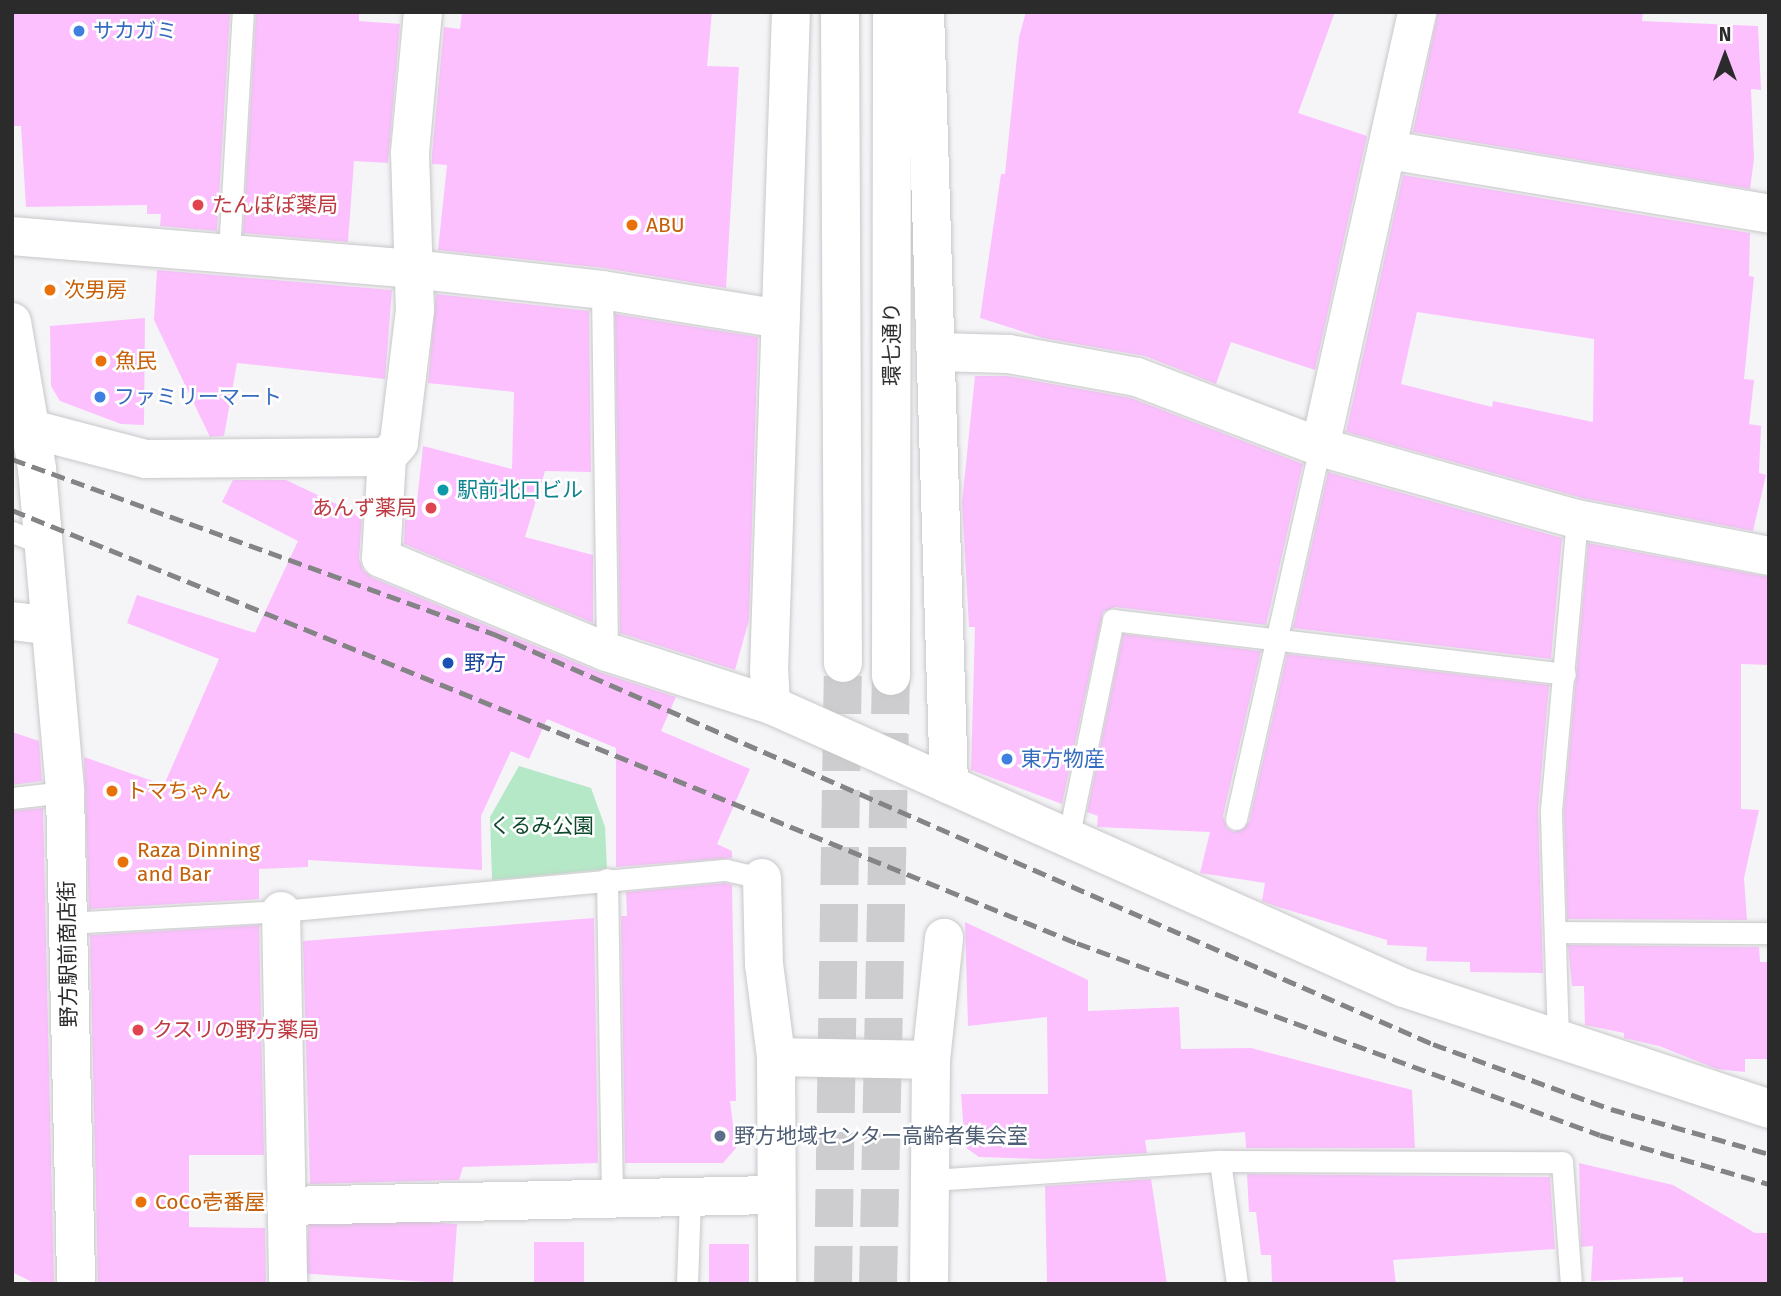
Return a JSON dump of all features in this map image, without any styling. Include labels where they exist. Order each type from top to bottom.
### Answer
[{"type":"street","points":[[423,12],[410,153],[415,310],[401,403],[399,443],[387,457],[381,558],[607,652],[771,705],[1404,988],[1769,1109]]},
{"type":"street","points":[[771,705],[791,12]]},
{"type":"street","points":[[840,12],[843,663]]},
{"type":"street","name":"環七通り","points":[[891,676],[892,12]]},
{"type":"street","points":[[925,12],[938,352],[949,785]]},
{"type":"street","points":[[1321,447],[1417,12]]},
{"type":"street","points":[[1388,150],[1769,214]]},
{"type":"street","points":[[12,236],[412,269],[602,290],[781,319]]},
{"type":"street","name":"野方駅前商店街","points":[[12,322],[31,429],[28,538],[50,626],[65,792],[76,1284]]},
{"type":"street","points":[[938,352],[1009,354],[1137,377],[1321,447],[1577,519],[1769,556]]},
{"type":"street","points":[[31,429],[145,459],[387,457]]},
{"type":"street","points":[[12,621],[50,626]]},
{"type":"street","points":[[762,878],[764,964],[776,1057],[777,1284]]},
{"type":"street","points":[[281,911],[288,1284]]},
{"type":"street","points":[[929,1284],[931,1060],[944,938]]},
{"type":"street","points":[[776,1057],[931,1060]]},
{"type":"street","points":[[286,1206],[776,1195]]},
{"type":"lane","points":[[229,252],[243,12]]},
{"type":"lane","points":[[602,290],[607,652]]},
{"type":"lane","points":[[1236,819],[1321,447]]},
{"type":"lane","points":[[1558,1039],[1551,810],[1577,519]]},
{"type":"lane","points":[[1068,839],[1113,620],[1565,674]]},
{"type":"lane","points":[[12,798],[65,792]]},
{"type":"lane","points":[[68,923],[281,911],[726,870],[762,878]]},
{"type":"lane","points":[[607,879],[612,1198]]},
{"type":"lane","points":[[1556,932],[1769,933]]},
{"type":"lane","points":[[932,1180],[1220,1161],[1562,1162],[1571,1284]]},
{"type":"lane","points":[[1220,1161],[1237,1284]]},
{"type":"lane","points":[[687,1284],[690,1197]]},
{"type":"green space","name":"くるみ公園","points":[[519,766],[591,788],[605,827],[607,869],[492,880],[490,817]]},
{"type":"building","points":[[12,12],[230,12],[217,231],[160,226],[161,214],[147,214],[147,205],[26,207],[21,126],[12,126]]},
{"type":"building","points":[[256,12],[359,12],[359,21],[400,24],[388,163],[354,161],[348,242],[243,233]]},
{"type":"building","points":[[462,12],[712,12],[707,66],[739,67],[726,288],[604,268],[438,250],[447,165],[432,164],[432,154],[444,27],[460,29]]},
{"type":"building","points":[[1026,12],[1335,12],[1298,113],[1367,136],[1315,370],[1231,342],[1216,384],[1145,356],[1043,338],[980,318],[1001,174],[1005,174],[1019,37]]},
{"type":"building","points":[[1438,12],[1643,12],[1642,21],[1758,26],[1761,90],[1751,89],[1754,159],[1750,189],[1413,132]]},
{"type":"building","points":[[1403,175],[1750,233],[1749,276],[1754,277],[1744,379],[1754,380],[1749,424],[1761,426],[1759,473],[1766,475],[1753,531],[1582,498],[1346,432]],"holes":[[[1417,312],[1594,339],[1593,422],[1493,401],[1492,407],[1401,384]]]},
{"type":"building","points":[[157,270],[392,290],[385,379],[237,363],[224,436],[210,437],[154,320]]},
{"type":"building","points":[[436,294],[589,311],[591,472],[545,471],[525,537],[593,555],[593,623],[404,544],[405,520],[415,520],[423,446],[512,469],[514,392],[428,383]]},
{"type":"building","points":[[615,314],[758,337],[749,620],[735,670],[620,633]]},
{"type":"building","points":[[145,318],[144,425],[121,424],[60,401],[51,386],[50,326]]},
{"type":"building","points":[[975,376],[1007,376],[1131,398],[1303,464],[1266,625],[1115,607],[1103,612],[1062,804],[971,770],[975,627],[969,627],[962,502]]},
{"type":"building","points":[[1328,472],[1562,538],[1551,659],[1293,628]]},
{"type":"building","points":[[233,480],[286,480],[362,516],[359,558],[363,570],[373,578],[599,672],[676,697],[661,731],[750,769],[717,844],[732,851],[732,858],[616,867],[616,748],[547,719],[529,759],[511,751],[481,816],[482,870],[308,860],[308,867],[259,869],[259,899],[89,909],[84,757],[164,785],[219,659],[127,623],[137,595],[255,633],[298,541],[222,502]]},
{"type":"building","points":[[1588,543],[1769,577],[1769,665],[1741,664],[1741,809],[1759,810],[1744,878],[1747,920],[1567,919],[1564,810]]},
{"type":"building","points":[[1123,634],[1261,651],[1223,816],[1227,828],[1234,832],[1249,822],[1287,654],[1549,685],[1538,810],[1543,973],[1470,972],[1470,962],[1426,961],[1427,947],[1387,945],[1387,940],[1262,901],[1265,883],[1200,873],[1210,832],[1097,827],[1098,816],[1087,812]]},
{"type":"building","points":[[12,732],[39,741],[42,781],[12,785]]},
{"type":"building","points":[[43,808],[54,1284],[36,1284],[12,1272],[12,811]]},
{"type":"building","points":[[725,883],[732,885],[736,1101],[730,1101],[736,1148],[723,1163],[625,1163],[621,916],[627,916],[626,892]]},
{"type":"building","points":[[594,918],[598,1163],[463,1167],[459,1180],[310,1184],[303,941]]},
{"type":"building","points":[[965,922],[1088,980],[1088,1011],[1179,1007],[1181,1049],[1251,1048],[1412,1090],[1415,1148],[1246,1148],[1245,1132],[1145,1140],[1147,1153],[1044,1159],[979,1157],[965,1147],[961,1094],[1048,1094],[1047,1017],[968,1026]]},
{"type":"building","points":[[259,925],[264,1155],[189,1155],[189,1227],[265,1228],[266,1284],[98,1284],[90,935]]},
{"type":"building","points":[[1568,945],[1759,947],[1760,962],[1769,962],[1769,1059],[1745,1059],[1745,1072],[1717,1069],[1659,1046],[1624,1038],[1624,1033],[1585,1025],[1584,986],[1572,986]]},
{"type":"building","points":[[1579,1163],[1673,1185],[1755,1233],[1769,1233],[1769,1284],[1683,1284],[1683,1277],[1591,1281],[1593,1246],[1581,1247]]},
{"type":"building","points":[[1247,1174],[1550,1177],[1555,1249],[1393,1260],[1396,1284],[1272,1284],[1271,1255],[1261,1255],[1256,1212],[1249,1212]]},
{"type":"building","points":[[1151,1179],[1167,1284],[1047,1284],[1045,1186]]},
{"type":"building","points":[[309,1214],[457,1224],[453,1284],[305,1274]]},
{"type":"building","points":[[534,1242],[584,1242],[584,1284],[534,1284]]},
{"type":"building","points":[[709,1244],[749,1244],[749,1284],[709,1284]]},
{"type":"tunnel","points":[[833,1284],[843,663]]},
{"type":"tunnel","points":[[878,1284],[891,676]]},
{"type":"railway","points":[[12,459],[494,634],[1433,1044],[1611,1109],[1769,1154]]},
{"type":"railway","points":[[12,510],[1077,943],[1600,1135],[1769,1184]]},
{"type":"place","name":"サカガミ","points":[[79,31]]},
{"type":"place","name":"たんぽぽ薬局","points":[[198,205]]},
{"type":"place","name":"ABU","points":[[632,225]]},
{"type":"place","name":"次男房","points":[[50,290]]},
{"type":"place","name":"魚民","points":[[101,361]]},
{"type":"place","name":"ファミリーマート","points":[[100,397]]},
{"type":"place","name":"駅前北口ビル","points":[[443,490]]},
{"type":"place","name":"あんず薬局","points":[[431,508]]},
{"type":"place","name":"野方","points":[[448,663]]},
{"type":"place","name":"東方物産","points":[[1007,759]]},
{"type":"place","name":"トマちゃん","points":[[112,791]]},
{"type":"place","name":"Raza Dinning and Bar","points":[[123,862]]},
{"type":"place","name":"クスリの野方薬局","points":[[138,1030]]},
{"type":"place","name":"野方地域センター高齢者集会室","points":[[720,1136]]},
{"type":"place","name":"CoCo壱番屋","points":[[141,1202]]}]
